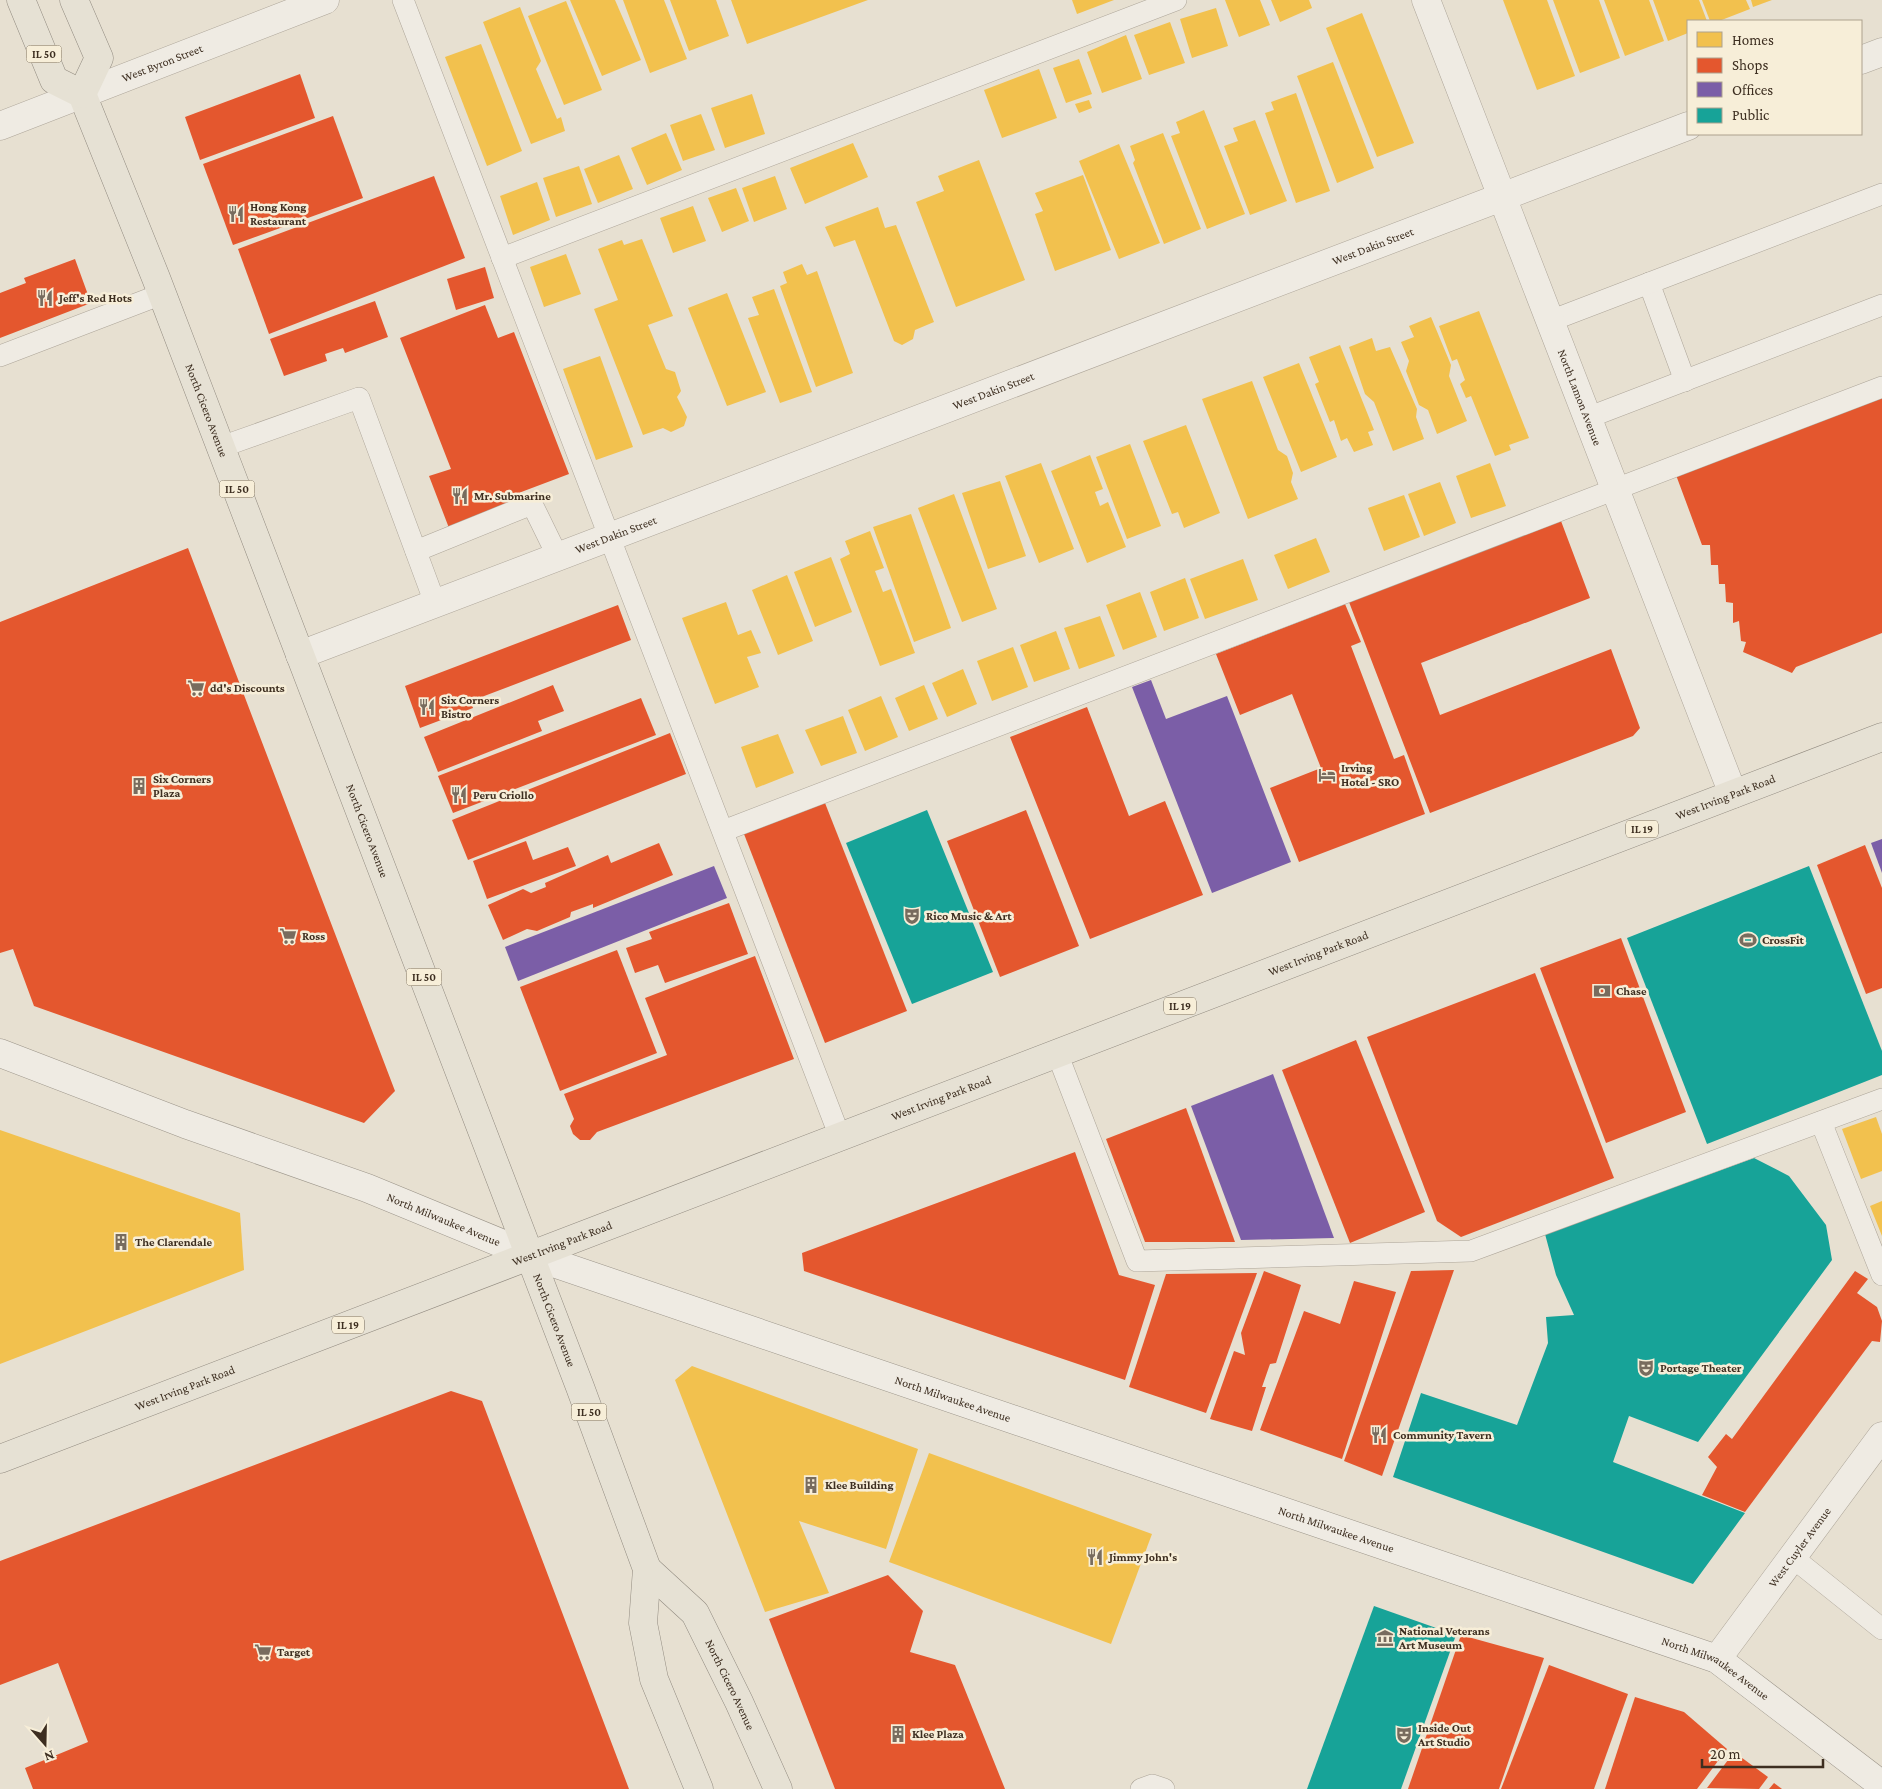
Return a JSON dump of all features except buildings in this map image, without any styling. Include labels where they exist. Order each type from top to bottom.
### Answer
[{"type":"main road","name":"IL 50","points":[[21,0],[54,80],[82,94]]},
{"type":"main road","points":[[74,0],[99,58],[82,94]]},
{"type":"main road","name":"North Cicero Avenue","points":[[82,94],[221,447],[530,1255],[647,1569],[643,1623],[654,1679],[699,1789]]},
{"type":"main road","name":"West Irving Park Road","points":[[0,1459],[1882,737]]},
{"type":"main road","name":"North Cicero Avenue","points":[[647,1569],[695,1613],[739,1702],[778,1789]]},
{"type":"street","name":"West Byron Street","points":[[0,126],[325,0]]},
{"type":"street","name":"North Lamon Avenue","points":[[1426,0],[1733,794]]},
{"type":"street","points":[[1862,60],[1882,52]]},
{"type":"street","name":"West Dakin Street","points":[[300,655],[1687,126]]},
{"type":"street","name":"North Milwaukee Avenue","points":[[0,1052],[185,1124],[367,1188],[530,1255],[1717,1659],[1882,1785]]},
{"type":"street","name":"West Cuyler Avenue","points":[[1717,1659],[1882,1436]]},
{"type":"lane","points":[[403,0],[840,1136]]},
{"type":"lane","points":[[502,258],[1176,0]]},
{"type":"lane","points":[[1550,321],[1882,194]]},
{"type":"lane","points":[[1649,283],[1685,381]]},
{"type":"lane","points":[[0,356],[162,294]]},
{"type":"lane","points":[[1587,418],[1882,305]]},
{"type":"lane","points":[[722,831],[1882,387]]},
{"type":"lane","points":[[221,447],[359,398],[435,603]]},
{"type":"lane","points":[[416,551],[532,504],[558,557]]},
{"type":"lane","points":[[1057,1054],[1137,1262],[1471,1251],[1882,1099]]},
{"type":"lane","points":[[1820,1122],[1882,1275]]},
{"type":"lane","points":[[1792,1557],[1882,1628]]},
{"type":"lane","points":[[1140,1789],[1152,1785],[1164,1789]]},
{"type":"place","name":"Hong Kong Restaurant","points":[[236,214]]},
{"type":"place","name":"Jeff's Red Hots","points":[[45,298]]},
{"type":"place","name":"Mr. Submarine","points":[[460,496]]},
{"type":"place","name":"dd's Discounts","points":[[196,688]]},
{"type":"place","name":"Six Corners Bistro","points":[[427,707]]},
{"type":"place","name":"Irving Hotel - SRO","points":[[1327,775]]},
{"type":"place","name":"Six Corners Plaza","points":[[139,786]]},
{"type":"place","name":"Peru Criollo","points":[[459,795]]},
{"type":"place","name":"Rico Music & Art","points":[[912,916]]},
{"type":"place","name":"Ross","points":[[288,936]]},
{"type":"place","name":"CrossFit","points":[[1748,940]]},
{"type":"place","name":"Chase","points":[[1602,991]]},
{"type":"place","name":"The Clarendale","points":[[121,1242]]},
{"type":"place","name":"Portage Theater","points":[[1646,1368]]},
{"type":"place","name":"Community Tavern","points":[[1379,1435]]},
{"type":"place","name":"Klee Building","points":[[811,1485]]},
{"type":"place","name":"Jimmy John's","points":[[1095,1557]]},
{"type":"place","name":"National Veterans Art Museum","points":[[1385,1638]]},
{"type":"place","name":"Target","points":[[263,1652]]},
{"type":"place","name":"Klee Plaza","points":[[898,1734]]},
{"type":"place","name":"Inside Out Art Studio","points":[[1404,1735]]}]
